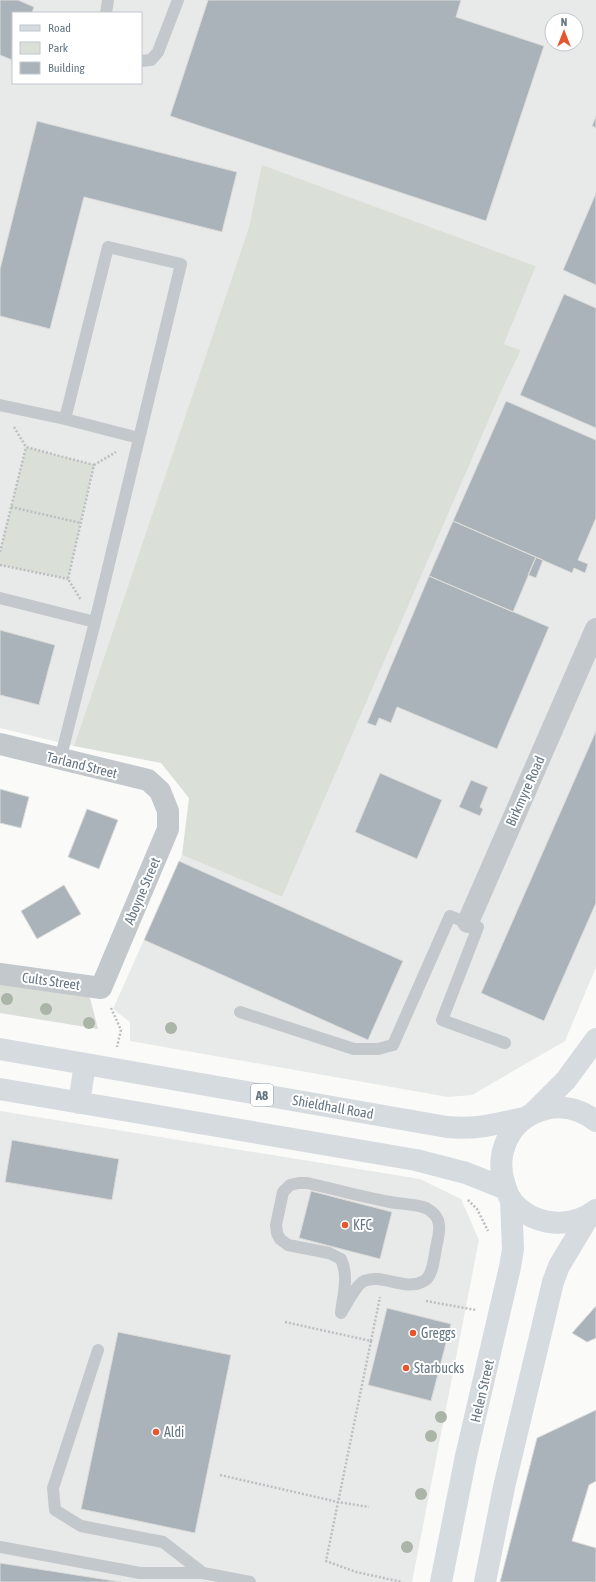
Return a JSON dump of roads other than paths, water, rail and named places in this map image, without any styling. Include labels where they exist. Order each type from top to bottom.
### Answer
[{"type":"main road","points":[[528,1115],[566,1080],[596,1040]]},
{"type":"main road","name":"Shieldhall Road","points":[[0,1049],[447,1127],[466,1129],[486,1126],[528,1115],[550,1107],[569,1108],[586,1113],[596,1121]]},
{"type":"main road","points":[[79,1103],[85,1064]]},
{"type":"main road","points":[[0,1089],[416,1160],[466,1173],[508,1194],[522,1210],[540,1220],[559,1223],[579,1220],[592,1213]]},
{"type":"main road","name":"Helen Street","points":[[441,1582],[466,1456],[513,1249],[508,1194],[502,1176],[501,1156],[507,1138],[528,1115]]},
{"type":"main road","points":[[485,1582],[504,1487],[553,1282],[559,1266],[592,1213]]},
{"type":"street","name":"Birkmyre Road","points":[[468,922],[589,663],[596,630]]},
{"type":"street","name":"Tarland Street","points":[[0,744],[60,760],[148,780],[160,791]]},
{"type":"street","name":"Aboyne Street","points":[[101,988],[168,829],[168,810],[160,791]]},
{"type":"street","name":"Cults Street","points":[[0,974],[101,988]]},
{"type":"lane","points":[[106,12],[108,0]]},
{"type":"lane","points":[[142,61],[151,60],[158,52],[178,0]]},
{"type":"lane","points":[[60,760],[95,622],[181,264],[108,247],[65,419]]},
{"type":"lane","points":[[0,405],[65,419],[139,438]]},
{"type":"lane","points":[[0,598],[95,622]]},
{"type":"lane","points":[[240,1012],[354,1049],[378,1049],[393,1045],[450,916],[478,927],[442,1020],[505,1043]]},
{"type":"lane","points":[[307,1183],[389,1202],[426,1208],[434,1214],[439,1222],[440,1232],[430,1275],[424,1281],[406,1285],[371,1279],[363,1281],[356,1288],[341,1313],[346,1277],[341,1259],[329,1254],[288,1245],[280,1239],[277,1233],[276,1225],[283,1192],[290,1185],[307,1183]]},
{"type":"lane","points":[[98,1350],[53,1488],[55,1510],[80,1526],[163,1542],[203,1573]]},
{"type":"lane","points":[[0,1547],[140,1573],[203,1573],[250,1582]]},
{"type":"place","name":"KFC","points":[[345,1225]]},
{"type":"place","name":"Greggs","points":[[413,1333]]},
{"type":"place","name":"Starbucks","points":[[406,1368]]},
{"type":"place","name":"Aldi","points":[[156,1432]]}]
